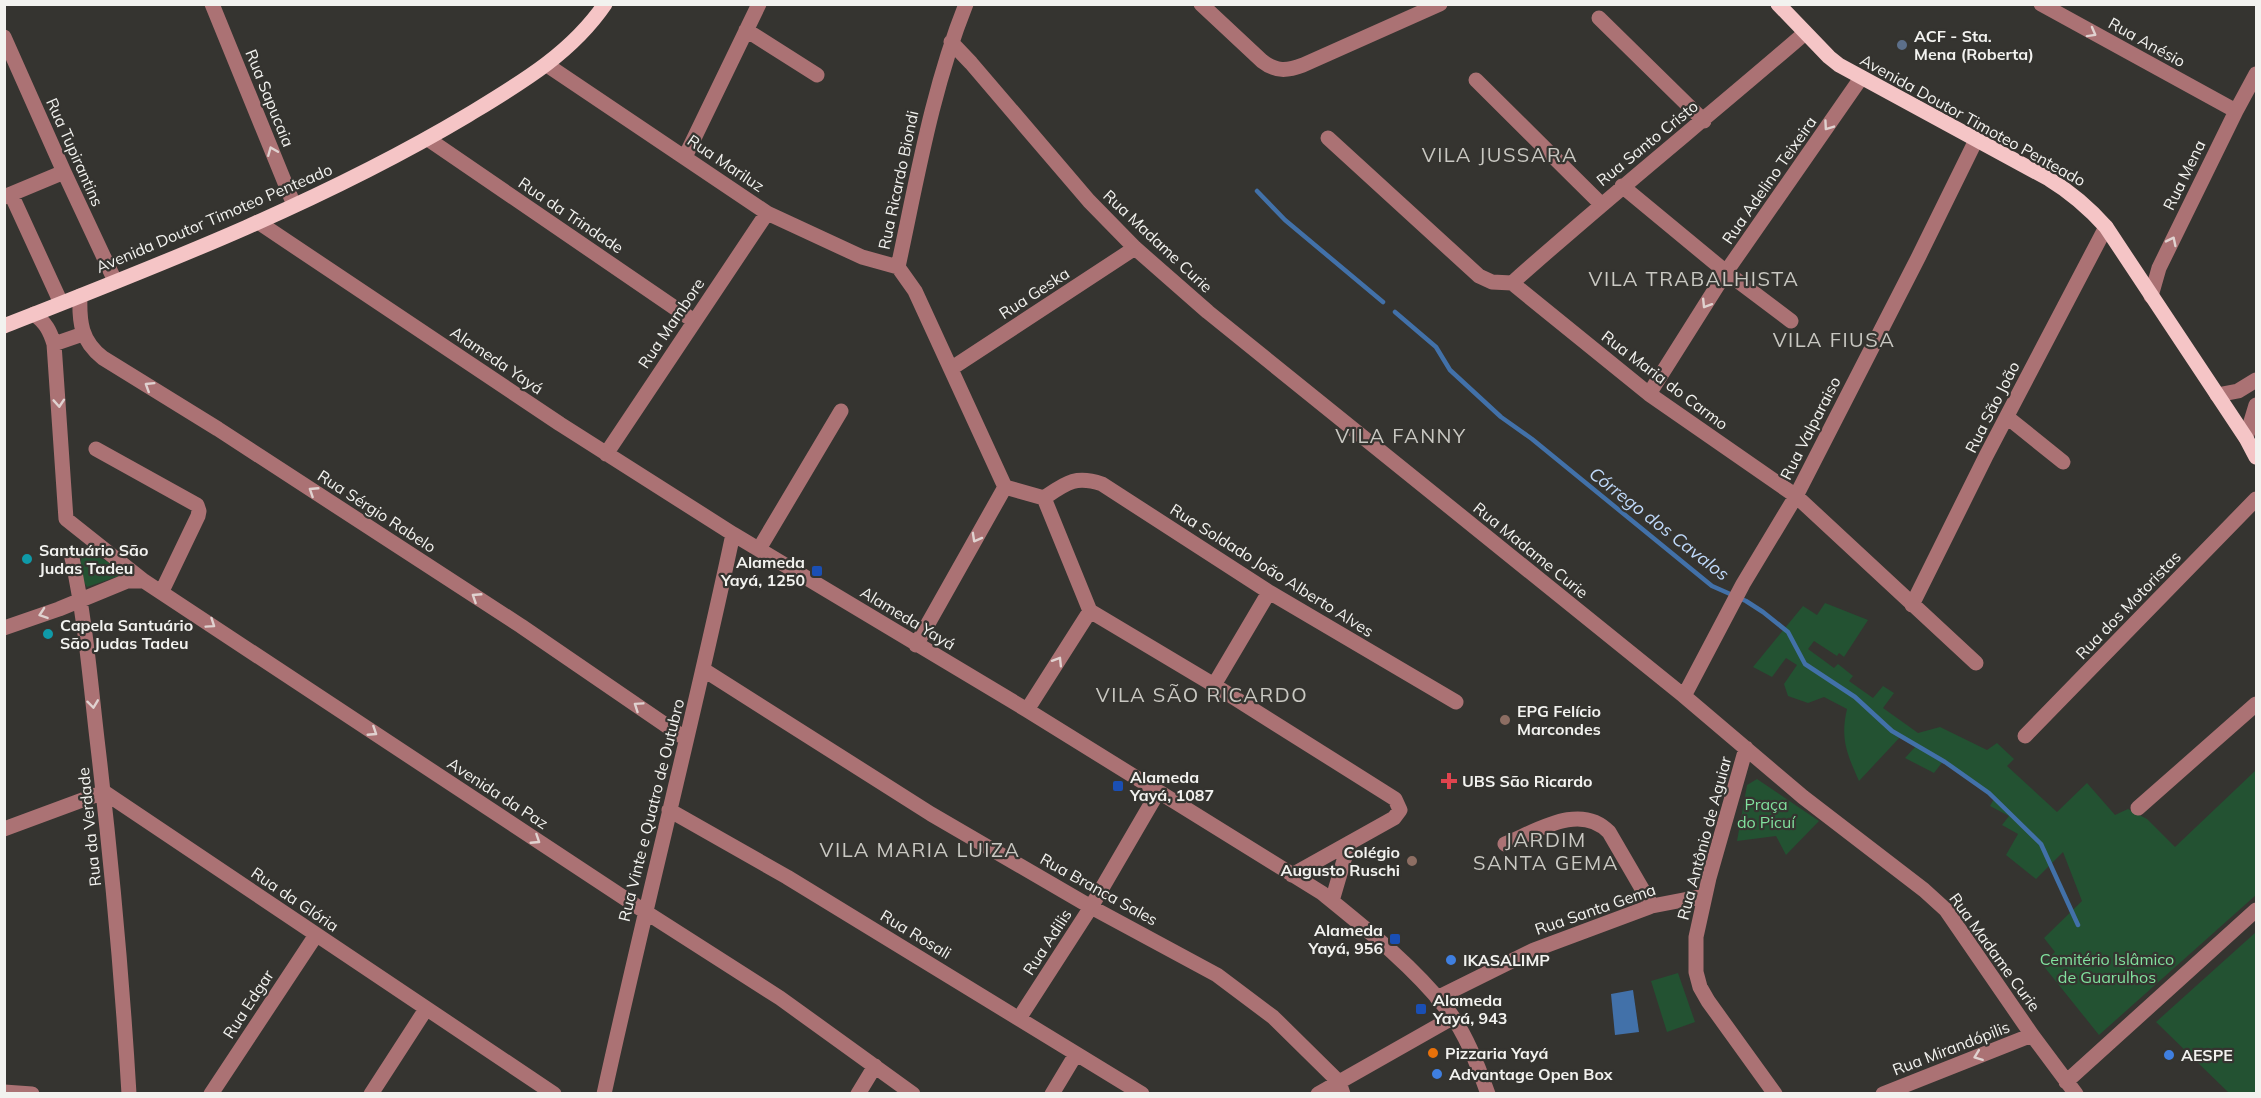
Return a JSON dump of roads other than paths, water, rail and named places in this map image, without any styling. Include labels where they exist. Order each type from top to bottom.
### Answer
[{"type":"main road","name":"Avenida Doutor Timoteo Penteado","points":[[4,326],[258,222],[428,139],[547,65],[577,40],[605,4]]},
{"type":"main road","name":"Avenida Doutor Timoteo Penteado","points":[[1781,6],[1829,57],[1861,78],[2069,191],[2088,207],[2106,227],[2246,438],[2256,457]]},
{"type":"street","name":"Rua Sapucaia","points":[[212,4],[294,206]]},
{"type":"street","points":[[684,157],[759,4]]},
{"type":"street","name":"Rua Ricardo Biondi","points":[[966,4],[939,80],[898,267],[915,291],[1005,487]]},
{"type":"street","points":[[1201,4],[1267,65],[1272,69],[1282,70],[1303,65],[1440,4]]},
{"type":"street","name":"Rua Anésio","points":[[2041,4],[2236,111]]},
{"type":"street","points":[[1599,18],[1704,121]]},
{"type":"street","points":[[747,30],[817,75]]},
{"type":"street","name":"Rua Santo Cristo","points":[[1512,283],[1622,186],[1704,121],[1805,33]]},
{"type":"street","name":"Rua Tupirantins","points":[[4,37],[115,281]]},
{"type":"street","name":"Rua Madame Curie","points":[[951,42],[1089,201],[1135,248],[1208,312],[1684,696],[1803,797],[1924,890],[1946,910],[2071,1088]]},
{"type":"street","name":"Rua Mariluz","points":[[547,65],[767,213],[862,257],[898,267]]},
{"type":"street","name":"Rua Mena","points":[[2151,296],[2159,268],[2256,74]]},
{"type":"street","name":"Rua Adelino Teixeira","points":[[1649,394],[1726,272],[1861,78]]},
{"type":"street","points":[[1476,80],[1601,204]]},
{"type":"street","name":"Rua Maria do Carmo","points":[[1328,138],[1479,276],[1492,282],[1512,283],[1649,394],[1796,496],[1976,663]]},
{"type":"street","name":"Rua da Trindade","points":[[428,139],[694,321]]},
{"type":"street","name":"Rua Valparaiso","points":[[1684,696],[1741,588],[1796,496],[1920,256],[1976,140]]},
{"type":"street","points":[[61,303],[8,195],[64,172]]},
{"type":"street","points":[[1622,186],[1726,272],[1791,321]]},
{"type":"street","name":"Rua Mambore","points":[[606,454],[767,213]]},
{"type":"street","name":"Alameda Yayá","points":[[258,222],[606,454],[733,534],[1027,710],[1332,901],[1393,953],[1437,998],[1452,1018],[1475,1059],[1488,1094]]},
{"type":"street","name":"Rua São João","points":[[1912,605],[2106,227]]},
{"type":"street","name":"Rua Geska","points":[[952,368],[1135,248]]},
{"type":"street","points":[[34,314],[44,321],[50,330],[54,344],[82,334],[79,318],[80,296]]},
{"type":"street","name":"Rua Sérgio Rabelo","points":[[82,334],[93,351],[103,358],[218,429],[502,613],[686,739]]},
{"type":"street","name":"Avenida da Paz","points":[[54,344],[66,519],[144,581],[644,911],[780,998],[913,1094]]},
{"type":"street","points":[[2217,395],[2238,391],[2256,380]]},
{"type":"street","points":[[2246,438],[2256,405]]},
{"type":"street","points":[[759,549],[841,411]]},
{"type":"street","points":[[2007,417],[2063,462]]},
{"type":"street","points":[[96,449],[197,505],[198,516],[162,591]]},
{"type":"street","name":"Rua Soldado João Alberto Alves","points":[[1044,498],[1067,482],[1078,479],[1102,484],[1269,592],[1456,702]]},
{"type":"street","points":[[916,645],[1005,487],[1044,498],[1090,611],[1214,685],[1395,799],[1400,810],[1394,819],[1292,874]]},
{"type":"street","name":"Rua dos Motoristas","points":[[2025,736],[2256,499]]},
{"type":"street","name":"Rua Vinte e Quatro de Outubro","points":[[604,1094],[644,911],[704,670],[733,534]]},
{"type":"street","name":"Rua da Verdade","points":[[72,558],[81,600],[104,792],[119,936],[129,1094]]},
{"type":"street","points":[[4,628],[127,581],[144,581]]},
{"type":"street","points":[[1214,685],[1269,592]]},
{"type":"street","points":[[1027,710],[1090,611]]},
{"type":"street","name":"Rua Branca Sales","points":[[704,670],[931,814],[1091,907],[1217,975],[1273,1017],[1341,1088]]},
{"type":"street","points":[[2138,808],[2256,704]]},
{"type":"street","name":"Rua Antônio de Aguiar","points":[[1746,748],[1704,896],[1695,952],[1695,972],[1700,987],[1775,1094]]},
{"type":"street","points":[[4,829],[104,792]]},
{"type":"street","name":"Rua da Glória","points":[[104,792],[426,1009],[538,1088],[554,1094]]},
{"type":"street","name":"Rua Adilis","points":[[1020,1017],[1091,907],[1158,792]]},
{"type":"street","name":"Rua Rosali","points":[[669,810],[787,877],[1020,1017],[1142,1094]]},
{"type":"street","points":[[1506,844],[1563,819],[1589,819],[1601,824],[1609,832],[1652,906]]},
{"type":"street","points":[[1332,901],[1349,843]]},
{"type":"street","name":"Rua Santa Gema","points":[[1437,998],[1534,950],[1652,906],[1704,896]]},
{"type":"street","points":[[2071,1088],[2256,910]]},
{"type":"street","name":"Rua Edgar","points":[[211,1094],[316,935]]},
{"type":"street","points":[[371,1094],[426,1009]]},
{"type":"street","points":[[1318,1094],[1341,1088],[1452,1018]]},
{"type":"street","name":"Rua Mirandópilis","points":[[1883,1094],[2032,1035]]},
{"type":"street","points":[[1052,1094],[1076,1054]]},
{"type":"street","points":[[858,1094],[875,1066]]},
{"type":"street","points":[[4,1092],[32,1094]]},
{"type":"water","points":[[1633,990],[1639,1032],[1615,1035],[1611,994]]},
{"type":"waterway","name":"Córrego dos Cavalos","points":[[1257,191],[1285,220],[1383,302]]},
{"type":"waterway","name":"Córrego dos Cavalos","points":[[1395,312],[1436,347],[1450,370],[1501,417],[1532,439],[1712,586],[1746,601],[1788,632],[1805,664],[1855,697],[1892,731],[1945,762],[1989,793],[2041,844],[2078,925]]},
{"type":"place","name":"ACF - Sta. Mena (Roberta)","points":[[1902,45]]},
{"type":"place","name":"Santuário São Judas Tadeu","points":[[27,559]]},
{"type":"place","name":"Alameda Yayá, 1250","points":[[817,571]]},
{"type":"place","name":"Capela Santuário São Judas Tadeu","points":[[48,634]]},
{"type":"place","name":"EPG Felício Marcondes","points":[[1505,720]]},
{"type":"place","name":"UBS São Ricardo","points":[[1449,781]]},
{"type":"place","name":"Alameda Yayá, 1087","points":[[1118,786]]},
{"type":"place","name":"Colégio Augusto Ruschi","points":[[1412,861]]},
{"type":"place","name":"Alameda Yayá, 956","points":[[1395,939]]},
{"type":"place","name":"IKASALIMP","points":[[1451,960]]},
{"type":"place","name":"Alameda Yayá, 943","points":[[1421,1009]]},
{"type":"place","name":"Pizzaria Yayá","points":[[1433,1053]]},
{"type":"place","name":"AESPE","points":[[2169,1055]]},
{"type":"place","name":"Advantage Open Box","points":[[1437,1074]]},
{"type":"district","name":"VILA JUSSARA","points":[[1500,155]]},
{"type":"district","name":"VILA TRABALHISTA","points":[[1694,279]]},
{"type":"district","name":"VILA FIUSA","points":[[1834,340]]},
{"type":"district","name":"VILA FANNY","points":[[1401,436]]},
{"type":"district","name":"VILA SÃO RICARDO","points":[[1202,695]]},
{"type":"district","name":"VILA MARIA LUIZA","points":[[920,850]]},
{"type":"district","name":"JARDIM SANTA GEMA","points":[[1546,852]]},
{"type":"park label","name":"Praça do Picuí","points":[[1766,813]]},
{"type":"park label","name":"Cemitério Islâmico de Guarulhos","points":[[2107,968]]}]
